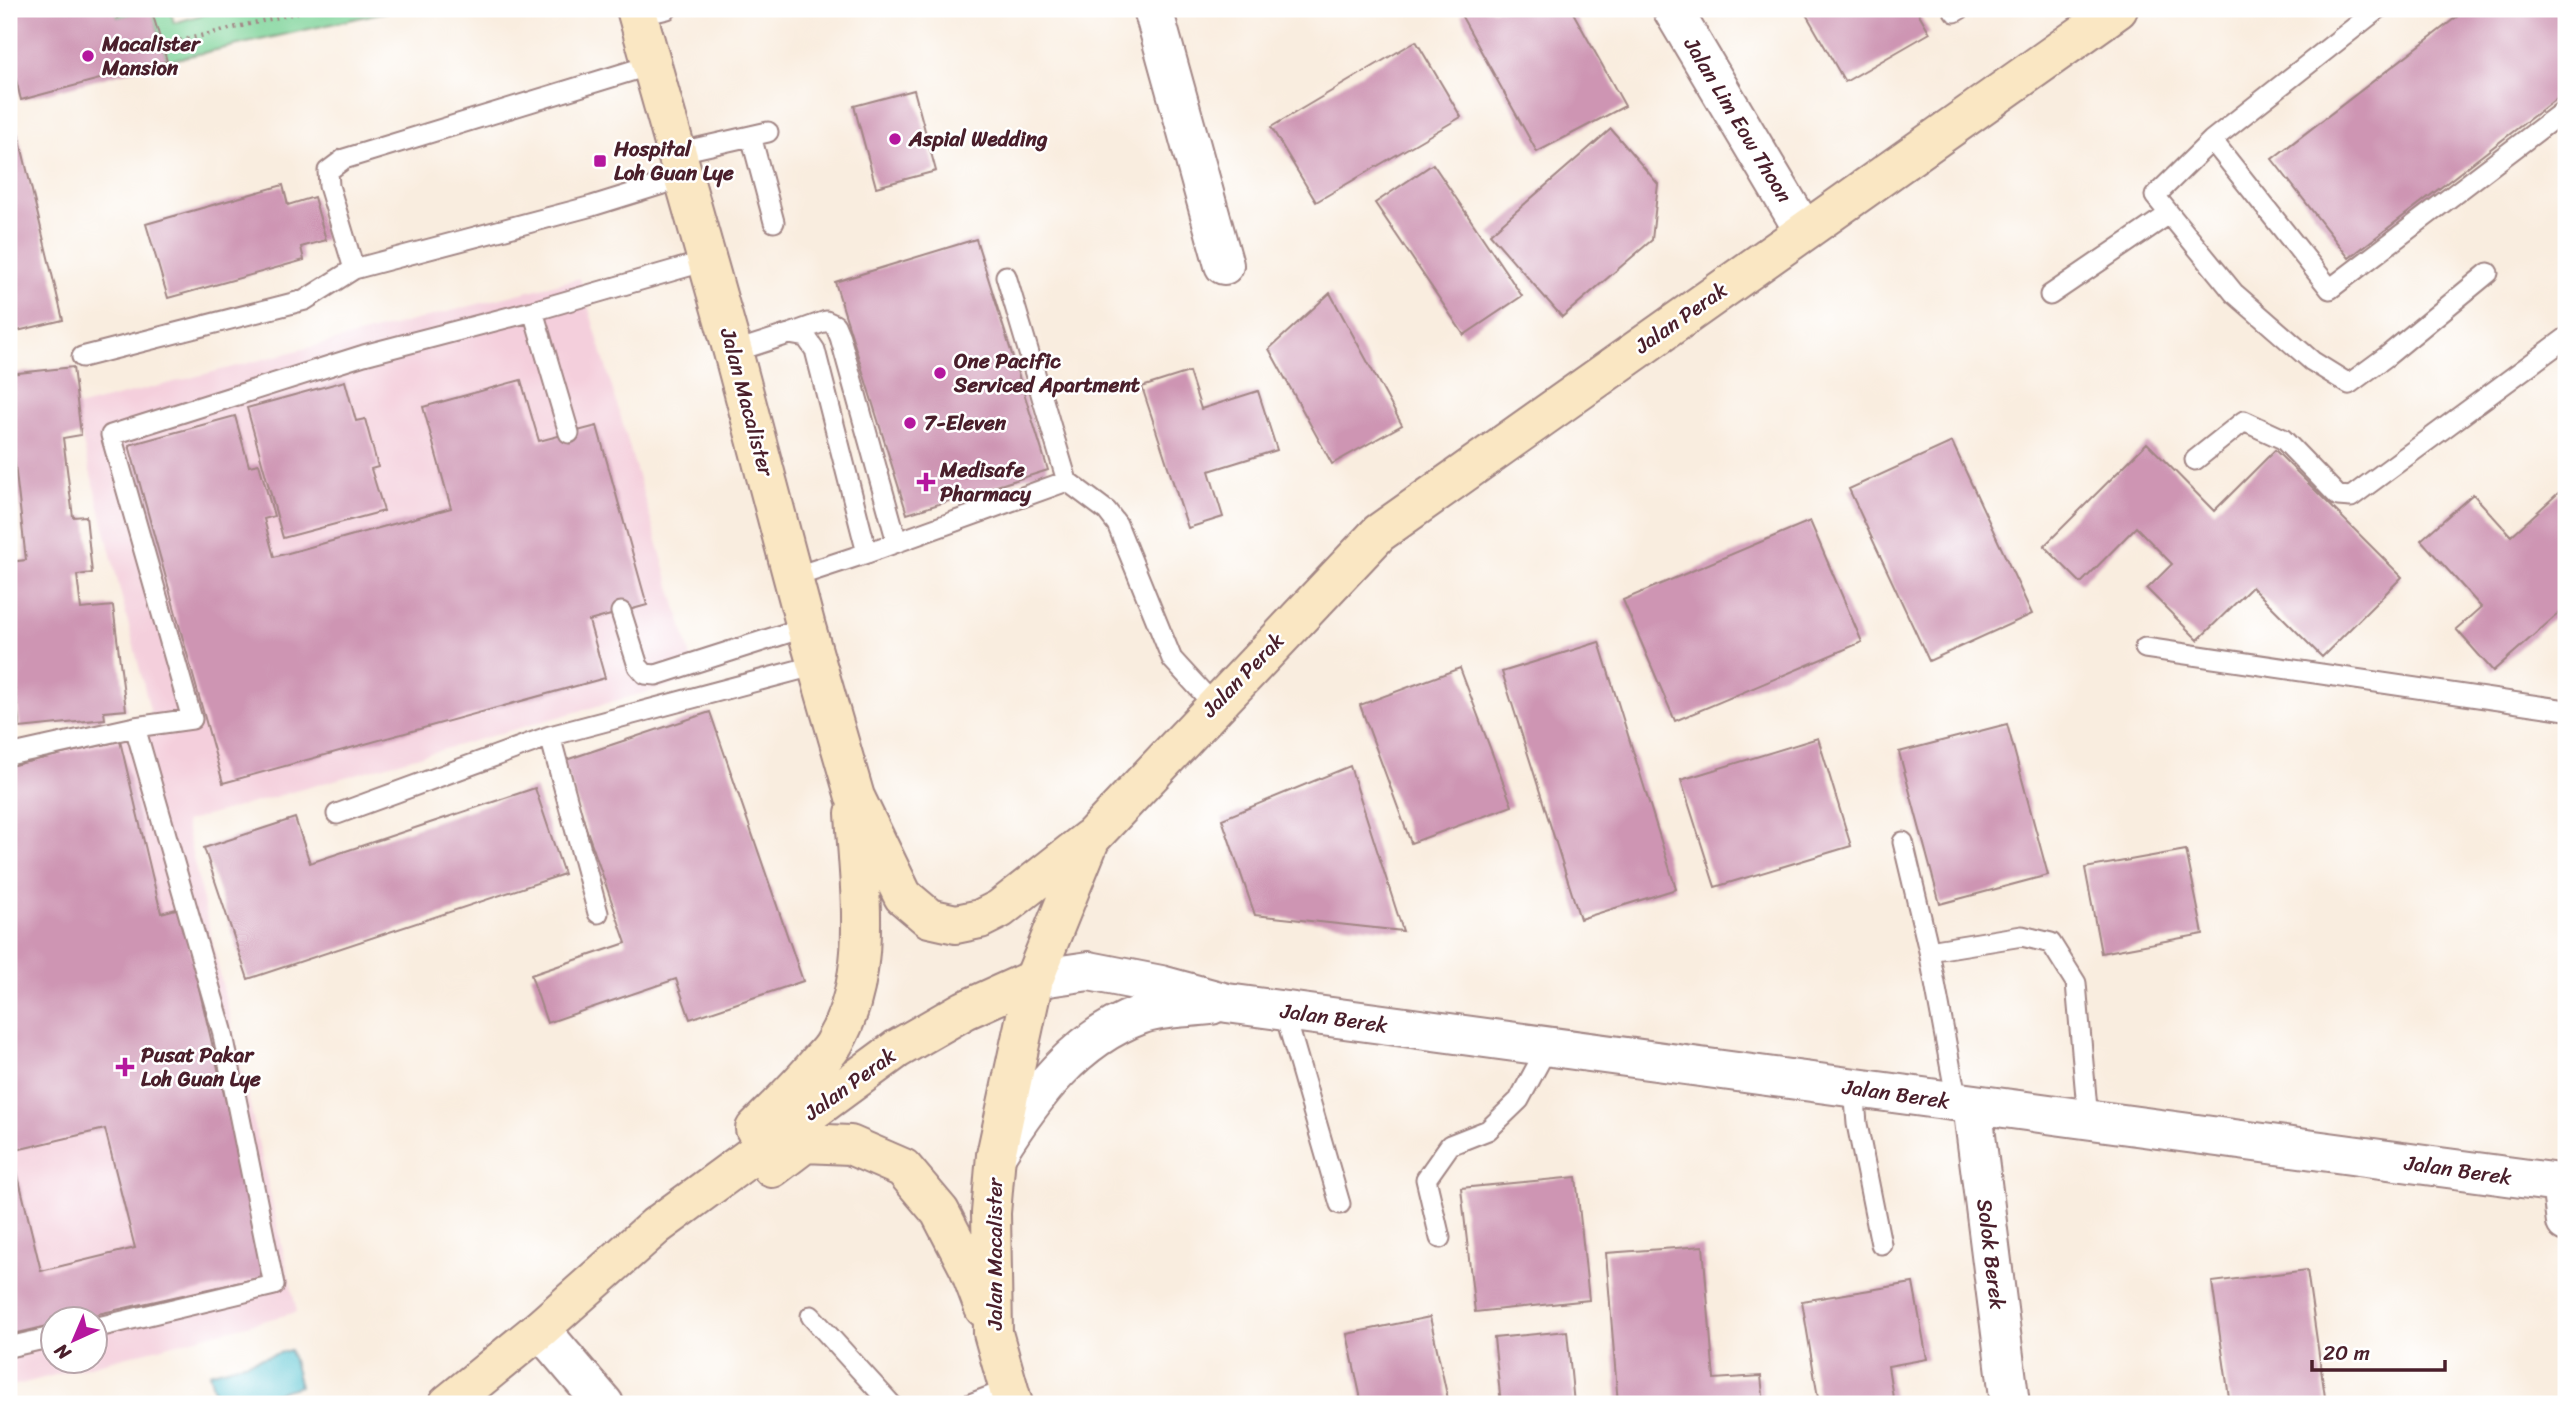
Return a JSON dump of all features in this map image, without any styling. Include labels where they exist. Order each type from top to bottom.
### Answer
[{"type":"main road","name":"Jalan Perak","points":[[448,1404],[541,1329],[656,1226],[897,1049],[964,1010],[1034,979],[1091,838],[1379,533],[2118,9]]},
{"type":"main road","name":"Jalan Macalister","points":[[647,11],[651,65],[855,797]]},
{"type":"main road","points":[[855,797],[904,896],[929,918],[956,924],[980,919],[1000,909],[1091,838]]},
{"type":"main road","points":[[708,1188],[743,1140],[794,1091],[834,1045],[853,1002],[859,976],[860,944],[855,797]]},
{"type":"main road","name":"Jalan Macalister","points":[[1011,1397],[993,1333],[991,1213],[996,1155],[1034,979]]},
{"type":"main road","points":[[541,1329],[580,1316],[805,1143],[850,1145],[903,1168],[940,1212],[969,1268],[993,1333]]},
{"type":"street","points":[[1153,9],[1224,265]]},
{"type":"street","name":"Jalan Lim Eow Thoon","points":[[1672,9],[1804,232]]},
{"type":"street","name":"Jalan Berek","points":[[1034,979],[1089,971],[1161,985],[1227,1003],[2563,1184]]},
{"type":"street","name":"Jalan Berek","points":[[996,1155],[1027,1106],[1062,1066],[1098,1036],[1142,1014],[1227,1003]]},
{"type":"street","name":"Solok Berek","points":[[1965,1103],[2010,1404]]},
{"type":"street","points":[[2563,1184],[2566,1222]]},
{"type":"street","points":[[541,1329],[604,1404]]},
{"type":"lane","points":[[1953,9],[1955,12],[1960,9]]},
{"type":"lane","points":[[2378,9],[2212,140],[2155,196],[2234,293],[2312,361],[2349,384],[2488,273]]},
{"type":"lane","points":[[354,269],[328,186],[328,171],[344,159],[651,65]]},
{"type":"lane","points":[[2212,140],[2330,289],[2566,108]]},
{"type":"lane","points":[[82,357],[305,300],[354,269],[592,206],[679,165],[759,134],[774,222]]},
{"type":"lane","points":[[2050,295],[2169,214]]},
{"type":"lane","points":[[9,755],[135,727],[192,719],[111,435],[364,355],[533,311],[706,261]]},
{"type":"lane","points":[[1006,276],[1067,481],[1107,511],[1117,524],[1172,659],[1214,705]]},
{"type":"lane","points":[[533,311],[569,433]]},
{"type":"lane","points":[[733,352],[826,321],[835,325],[841,337],[897,542]]},
{"type":"lane","points":[[789,334],[806,337],[815,350],[867,553]]},
{"type":"lane","points":[[2194,460],[2244,421],[2283,439],[2337,496],[2351,497],[2566,338]]},
{"type":"lane","points":[[794,577],[1067,481]]},
{"type":"lane","points":[[621,612],[638,666],[645,674],[656,675],[806,627]]},
{"type":"lane","points":[[2145,648],[2566,710]]},
{"type":"lane","points":[[337,814],[550,736],[817,664]]},
{"type":"lane","points":[[108,1325],[274,1285],[222,1030],[135,727]]},
{"type":"lane","points":[[550,736],[598,913]]},
{"type":"lane","points":[[1903,842],[1965,1103]]},
{"type":"lane","points":[[1929,951],[2022,936],[2051,943],[2076,983],[2088,1120]]},
{"type":"lane","points":[[1284,1011],[1340,1204]]},
{"type":"lane","points":[[1440,1238],[1426,1179],[1450,1145],[1488,1130],[1519,1100],[1545,1046]]},
{"type":"lane","points":[[1854,1088],[1857,1124],[1881,1244]]},
{"type":"lane","points":[[811,1316],[891,1404]]},
{"type":"lane","points":[[9,1347],[38,1340]]},
{"type":"lane","points":[[970,1404],[1011,1397]]},
{"type":"path","points":[[180,41],[311,9]]},
{"type":"shaded area","name":"Pusat Pakar Loh Guan Lye","points":[[580,278],[697,678],[185,822],[297,1312],[108,1361],[108,1304],[38,1304],[38,1374],[59,1374],[9,1387],[9,748],[153,722],[81,435],[77,407]]},
{"type":"green space","points":[[115,9],[170,9],[174,23],[221,9],[398,9],[167,61],[151,10],[117,18]]},
{"type":"water","points":[[290,1350],[300,1386],[248,1401],[248,1404],[218,1404],[209,1373]]},
{"type":"building","name":"Macalister Mansion","points":[[9,9],[115,9],[117,18],[151,9],[167,61],[21,100],[9,51]]},
{"type":"building","points":[[1472,9],[1571,9],[1625,106],[1537,152],[1461,15]]},
{"type":"building","points":[[1803,9],[1916,9],[1930,33],[1845,82]]},
{"type":"building","points":[[2467,9],[2566,9],[2566,91],[2349,258],[2272,159]]},
{"type":"building","points":[[1416,41],[1461,117],[1316,202],[1271,127]]},
{"type":"building","name":"Aspial Wedding","points":[[914,90],[936,171],[876,187],[854,106]]},
{"type":"building","points":[[9,95],[63,320],[9,333]]},
{"type":"building","points":[[1611,129],[1658,184],[1652,240],[1562,317],[1490,234]]},
{"type":"building","points":[[1433,164],[1522,296],[1464,335],[1375,203]]},
{"type":"building","points":[[283,185],[288,205],[314,197],[326,240],[301,247],[304,260],[168,298],[146,224]]},
{"type":"building","name":"One Pacific Serviced Apartment","points":[[976,239],[1048,470],[907,514],[835,282]]},
{"type":"building","points":[[1330,293],[1402,425],[1332,464],[1269,349]]},
{"type":"building","points":[[73,367],[81,435],[63,438],[73,517],[86,516],[92,573],[77,575],[81,609],[113,606],[126,710],[104,712],[105,719],[20,728],[11,656],[9,657],[9,562],[26,560],[9,412],[9,374]]},
{"type":"building","points":[[1189,372],[1201,409],[1258,391],[1277,450],[1209,471],[1223,517],[1188,528],[1142,387]]},
{"type":"building","points":[[521,380],[539,441],[597,426],[647,605],[589,621],[605,678],[223,783],[129,445],[235,416],[249,466],[259,464],[274,516],[264,519],[274,557],[451,508],[423,407]]},
{"type":"building","points":[[345,381],[356,421],[365,419],[378,467],[371,469],[384,511],[283,538],[247,408]]},
{"type":"building","points":[[1952,442],[2032,614],[1929,661],[1849,489]]},
{"type":"building","points":[[2147,443],[2214,511],[2275,450],[2402,577],[2322,657],[2252,587],[2198,640],[2147,589],[2172,564],[2136,527],[2081,583],[2044,546]]},
{"type":"building","points":[[2566,486],[2566,621],[2559,613],[2493,671],[2456,629],[2481,607],[2421,540],[2473,494],[2511,536]]},
{"type":"building","points":[[1810,521],[1862,642],[1675,721],[1623,600]]},
{"type":"building","points":[[1599,642],[1676,889],[1580,919],[1502,672]]},
{"type":"building","points":[[1460,668],[1512,806],[1411,843],[1360,705]]},
{"type":"building","points":[[710,712],[803,981],[690,1019],[676,979],[547,1023],[531,975],[626,943],[563,761]]},
{"type":"building","points":[[2007,724],[2048,875],[1940,904],[1899,752]]},
{"type":"building","points":[[1818,738],[1851,846],[1715,887],[1681,780]]},
{"type":"building","points":[[120,741],[161,913],[180,908],[267,1276],[108,1312],[108,1304],[38,1304],[38,1328],[9,1335],[9,766]],"holes":[[[105,1129],[135,1248],[41,1271],[12,1151]]]},
{"type":"building","points":[[1350,766],[1403,931],[1255,915],[1222,819]]},
{"type":"building","points":[[535,788],[564,874],[248,979],[204,848],[295,818],[310,863]]},
{"type":"building","points":[[2186,850],[2203,934],[2101,953],[2085,868]]},
{"type":"building","points":[[1576,1177],[1589,1300],[1475,1312],[1461,1188]]},
{"type":"building","points":[[1703,1246],[1714,1379],[1761,1376],[1764,1404],[1618,1404],[1606,1253]]},
{"type":"building","points":[[2307,1270],[2326,1404],[2230,1404],[2212,1282]]},
{"type":"building","points":[[1913,1283],[1927,1359],[1888,1366],[1894,1404],[1819,1404],[1802,1301]]},
{"type":"building","points":[[1430,1317],[1449,1404],[1362,1404],[1347,1334]]},
{"type":"building","points":[[1567,1331],[1574,1404],[1501,1404],[1494,1338]]},
{"type":"place","name":"Macalister Mansion","points":[[88,56]]},
{"type":"place","name":"Aspial Wedding","points":[[895,139]]},
{"type":"place","name":"Hospital Loh Guan Lye","points":[[600,161]]},
{"type":"place","name":"One Pacific Serviced Apartment","points":[[940,373]]},
{"type":"place","name":"7-Eleven","points":[[910,423]]},
{"type":"place","name":"Medisafe Pharmacy","points":[[926,482]]},
{"type":"place","name":"Pusat Pakar Loh Guan Lye","points":[[125,1067]]}]
